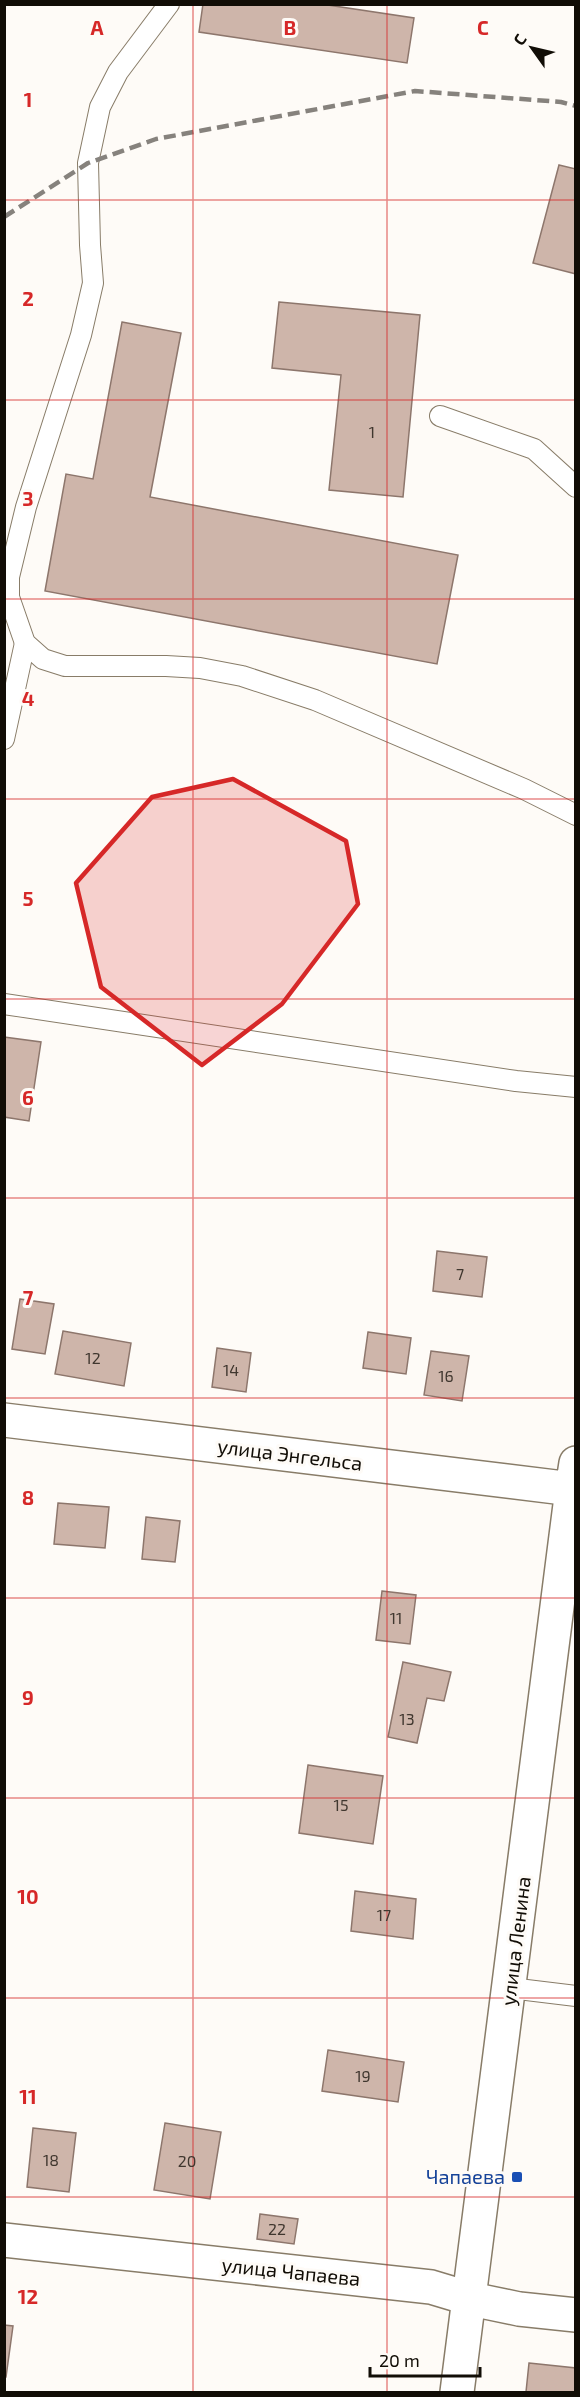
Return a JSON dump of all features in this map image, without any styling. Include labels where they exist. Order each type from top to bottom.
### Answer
[{"type":"street","name":"улица Энгельса","points":[[4,1420],[574,1480]]},
{"type":"street","name":"улица Ленина","points":[[458,2392],[574,1480]]},
{"type":"street","name":"улица Чапаева","points":[[4,2240],[431,2287],[471,2299],[519,2309],[576,2315]]},
{"type":"lane","points":[[169,4],[118,72],[100,107],[88,163],[93,283],[81,335],[26,507],[9,577],[9,597],[25,642],[43,659],[65,666],[200,668],[242,676],[337,710],[524,789],[576,815]]},
{"type":"lane","points":[[440,416],[534,449],[576,487]]},
{"type":"lane","points":[[4,739],[25,642]]},
{"type":"lane","points":[[4,1004],[516,1081],[576,1087]]},
{"type":"lane","points":[[510,1989],[576,1996]]},
{"type":"highlighted area","points":[[233,779],[346,841],[358,904],[282,1004],[202,1065],[101,987],[76,883],[152,797]]},
{"type":"building","points":[[203,4],[321,4],[414,18],[407,63],[199,32]]},
{"type":"building","points":[[559,165],[576,169],[576,274],[533,263]]},
{"type":"building","points":[[279,302],[420,315],[403,497],[329,490],[341,375],[272,368]]},
{"type":"building","points":[[122,322],[181,333],[150,497],[458,555],[437,664],[45,591],[66,474],[93,479]]},
{"type":"building","points":[[4,1037],[41,1042],[29,1121],[4,1117]]},
{"type":"building","points":[[437,1251],[487,1257],[482,1297],[433,1291]]},
{"type":"building","points":[[20,1299],[54,1304],[45,1354],[12,1349]]},
{"type":"building","points":[[63,1331],[131,1343],[124,1386],[55,1374]]},
{"type":"building","points":[[368,1332],[411,1338],[406,1374],[363,1368]]},
{"type":"building","points":[[217,1348],[251,1353],[246,1392],[212,1387]]},
{"type":"building","points":[[431,1351],[469,1356],[462,1401],[424,1395]]},
{"type":"building","points":[[58,1503],[109,1507],[105,1548],[54,1544]]},
{"type":"building","points":[[146,1517],[180,1521],[175,1562],[142,1559]]},
{"type":"building","points":[[382,1591],[416,1595],[410,1644],[376,1640]]},
{"type":"building","points":[[403,1662],[451,1672],[444,1701],[427,1698],[417,1743],[388,1737]]},
{"type":"building","points":[[308,1765],[383,1776],[373,1844],[299,1833]]},
{"type":"building","points":[[355,1891],[416,1899],[413,1939],[351,1931]]},
{"type":"building","points":[[328,2050],[404,2062],[398,2102],[322,2091]]},
{"type":"building","points":[[165,2123],[221,2132],[210,2199],[154,2190]]},
{"type":"building","points":[[33,2128],[76,2133],[69,2192],[27,2187]]},
{"type":"building","points":[[260,2214],[298,2219],[294,2244],[257,2239]]},
{"type":"building","points":[[4,2325],[13,2326],[6,2377],[4,2377]]},
{"type":"building","points":[[529,2363],[576,2368],[576,2392],[526,2392]]},
{"type":"railway","points":[[4,217],[88,163],[156,139],[415,91],[561,102],[576,106]]},
{"type":"place","name":"Чапаева","points":[[517,2177]]}]
